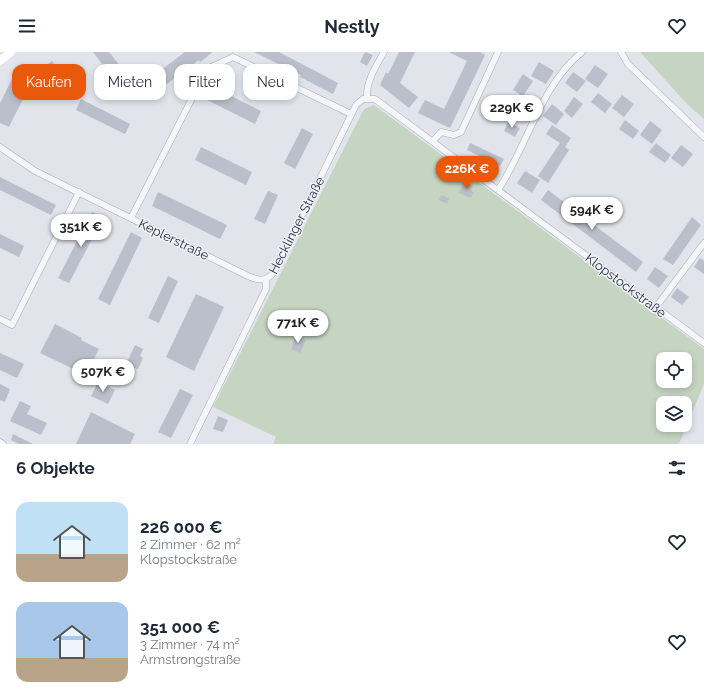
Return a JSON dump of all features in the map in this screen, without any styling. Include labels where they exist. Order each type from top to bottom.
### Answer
[{"type":"main road","points":[[0,61],[11,52]]},
{"type":"street","points":[[367,98],[367,88],[384,52]]},
{"type":"street","points":[[432,141],[441,132],[454,135],[461,132],[498,52]]},
{"type":"street","points":[[498,190],[534,118],[566,66],[582,52]]},
{"type":"street","points":[[621,52],[628,64],[704,137]]},
{"type":"street","points":[[131,218],[207,69],[235,55],[351,114]]},
{"type":"street","name":"Hecklinger Straße","points":[[190,444],[266,289],[266,279],[275,270],[351,114],[360,101],[367,98]]},
{"type":"street","name":"Klopstockstraße","points":[[367,98],[380,101],[704,343]]},
{"type":"street","name":"Keplerstraße","points":[[0,147],[35,171],[255,279],[266,279]]},
{"type":"street","points":[[0,319],[12,325],[79,192]]},
{"type":"street","points":[[656,307],[704,243]]},
{"type":"green space","points":[[640,52],[704,52],[704,119],[687,104]]},
{"type":"green space","points":[[374,105],[704,349],[704,384],[692,413],[692,396],[656,396],[656,432],[684,432],[679,444],[273,444],[276,437],[213,407],[364,109]]},
{"type":"building","points":[[93,52],[109,52],[119,64],[102,64]]},
{"type":"building","points":[[185,52],[213,52],[200,62],[199,60],[194,64],[174,64],[174,79],[166,85],[166,66]]},
{"type":"building","points":[[254,52],[279,52],[338,83],[333,94],[300,77],[301,75],[298,74],[298,64],[279,64]]},
{"type":"building","points":[[365,52],[373,55],[367,66],[360,62]]},
{"type":"building","points":[[399,52],[415,52],[400,83],[418,97],[409,108],[380,85],[386,72],[388,74]]},
{"type":"building","points":[[449,52],[480,52],[485,55],[450,128],[418,113],[425,100],[444,109],[467,61]]},
{"type":"building","points":[[539,62],[554,71],[546,84],[531,76]]},
{"type":"building","points":[[595,65],[608,74],[598,88],[585,79]]},
{"type":"building","points":[[573,72],[586,81],[577,92],[565,83]]},
{"type":"building","points":[[523,74],[533,81],[523,96],[513,90]]},
{"type":"building","points":[[12,79],[12,100],[22,100],[9,127],[0,123],[0,103]]},
{"type":"building","points":[[598,93],[612,104],[605,113],[591,102]]},
{"type":"building","points":[[622,95],[634,104],[624,117],[612,108]]},
{"type":"building","points":[[518,96],[533,105],[525,118],[510,109]]},
{"type":"building","points":[[574,97],[583,104],[572,118],[564,111]]},
{"type":"building","points":[[235,98],[261,111],[255,124],[207,100],[235,100]]},
{"type":"building","points":[[81,100],[83,100],[130,124],[125,134],[76,110]]},
{"type":"building","points":[[552,104],[564,114],[556,125],[543,116]]},
{"type":"building","points":[[625,120],[639,131],[633,139],[619,129]]},
{"type":"building","points":[[650,121],[662,130],[652,144],[640,135]]},
{"type":"building","points":[[508,122],[520,128],[515,137],[504,131]]},
{"type":"building","points":[[552,125],[571,138],[565,147],[569,150],[548,183],[538,176],[560,143],[546,134]]},
{"type":"building","points":[[302,128],[313,134],[295,169],[284,163]]},
{"type":"building","points":[[470,143],[504,159],[500,166],[467,150]]},
{"type":"building","points":[[656,143],[671,155],[665,163],[649,152]]},
{"type":"building","points":[[681,145],[693,154],[683,167],[671,158]]},
{"type":"building","points":[[201,147],[252,172],[246,185],[195,160]]},
{"type":"building","points":[[525,171],[540,180],[532,193],[517,183]]},
{"type":"building","points":[[0,177],[56,205],[51,215],[0,190]]},
{"type":"building","points":[[463,182],[473,186],[470,191],[474,192],[471,198],[459,193]]},
{"type":"building","points":[[548,190],[643,262],[636,272],[541,200]]},
{"type":"building","points":[[268,191],[278,195],[265,224],[254,219]]},
{"type":"building","points":[[158,192],[227,225],[220,239],[152,206]]},
{"type":"building","points":[[441,195],[449,198],[447,204],[439,200]]},
{"type":"building","points":[[92,212],[103,218],[69,283],[58,278]]},
{"type":"building","points":[[692,217],[701,225],[673,265],[663,259]]},
{"type":"building","points":[[131,232],[142,238],[110,305],[98,299]]},
{"type":"building","points":[[0,234],[24,246],[19,257],[0,248]]},
{"type":"building","points":[[700,258],[704,261],[704,274],[694,267]]},
{"type":"building","points":[[655,267],[668,276],[659,288],[647,279]]},
{"type":"building","points":[[168,276],[178,281],[159,323],[148,318]]},
{"type":"building","points":[[677,288],[689,297],[682,305],[671,297]]},
{"type":"building","points":[[196,294],[224,307],[194,371],[166,357]]},
{"type":"building","points":[[55,324],[99,349],[86,375],[40,353]]},
{"type":"building","points":[[296,336],[306,340],[300,353],[291,349]]},
{"type":"building","points":[[135,345],[143,349],[140,356],[143,358],[138,369],[135,368],[133,371],[125,367]]},
{"type":"building","points":[[0,353],[24,364],[17,378],[0,370]]},
{"type":"building","points":[[98,382],[115,390],[108,404],[91,396]]},
{"type":"building","points":[[0,384],[10,389],[5,402],[0,400]]},
{"type":"building","points":[[180,389],[193,395],[171,438],[158,432]]},
{"type":"building","points":[[20,401],[31,406],[27,414],[47,423],[41,435],[10,421]]},
{"type":"building","points":[[91,412],[135,434],[130,444],[76,444]]},
{"type":"building","points":[[218,416],[228,420],[223,432],[213,429]]},
{"type":"building","points":[[13,434],[33,444],[19,444],[11,440]]}]
